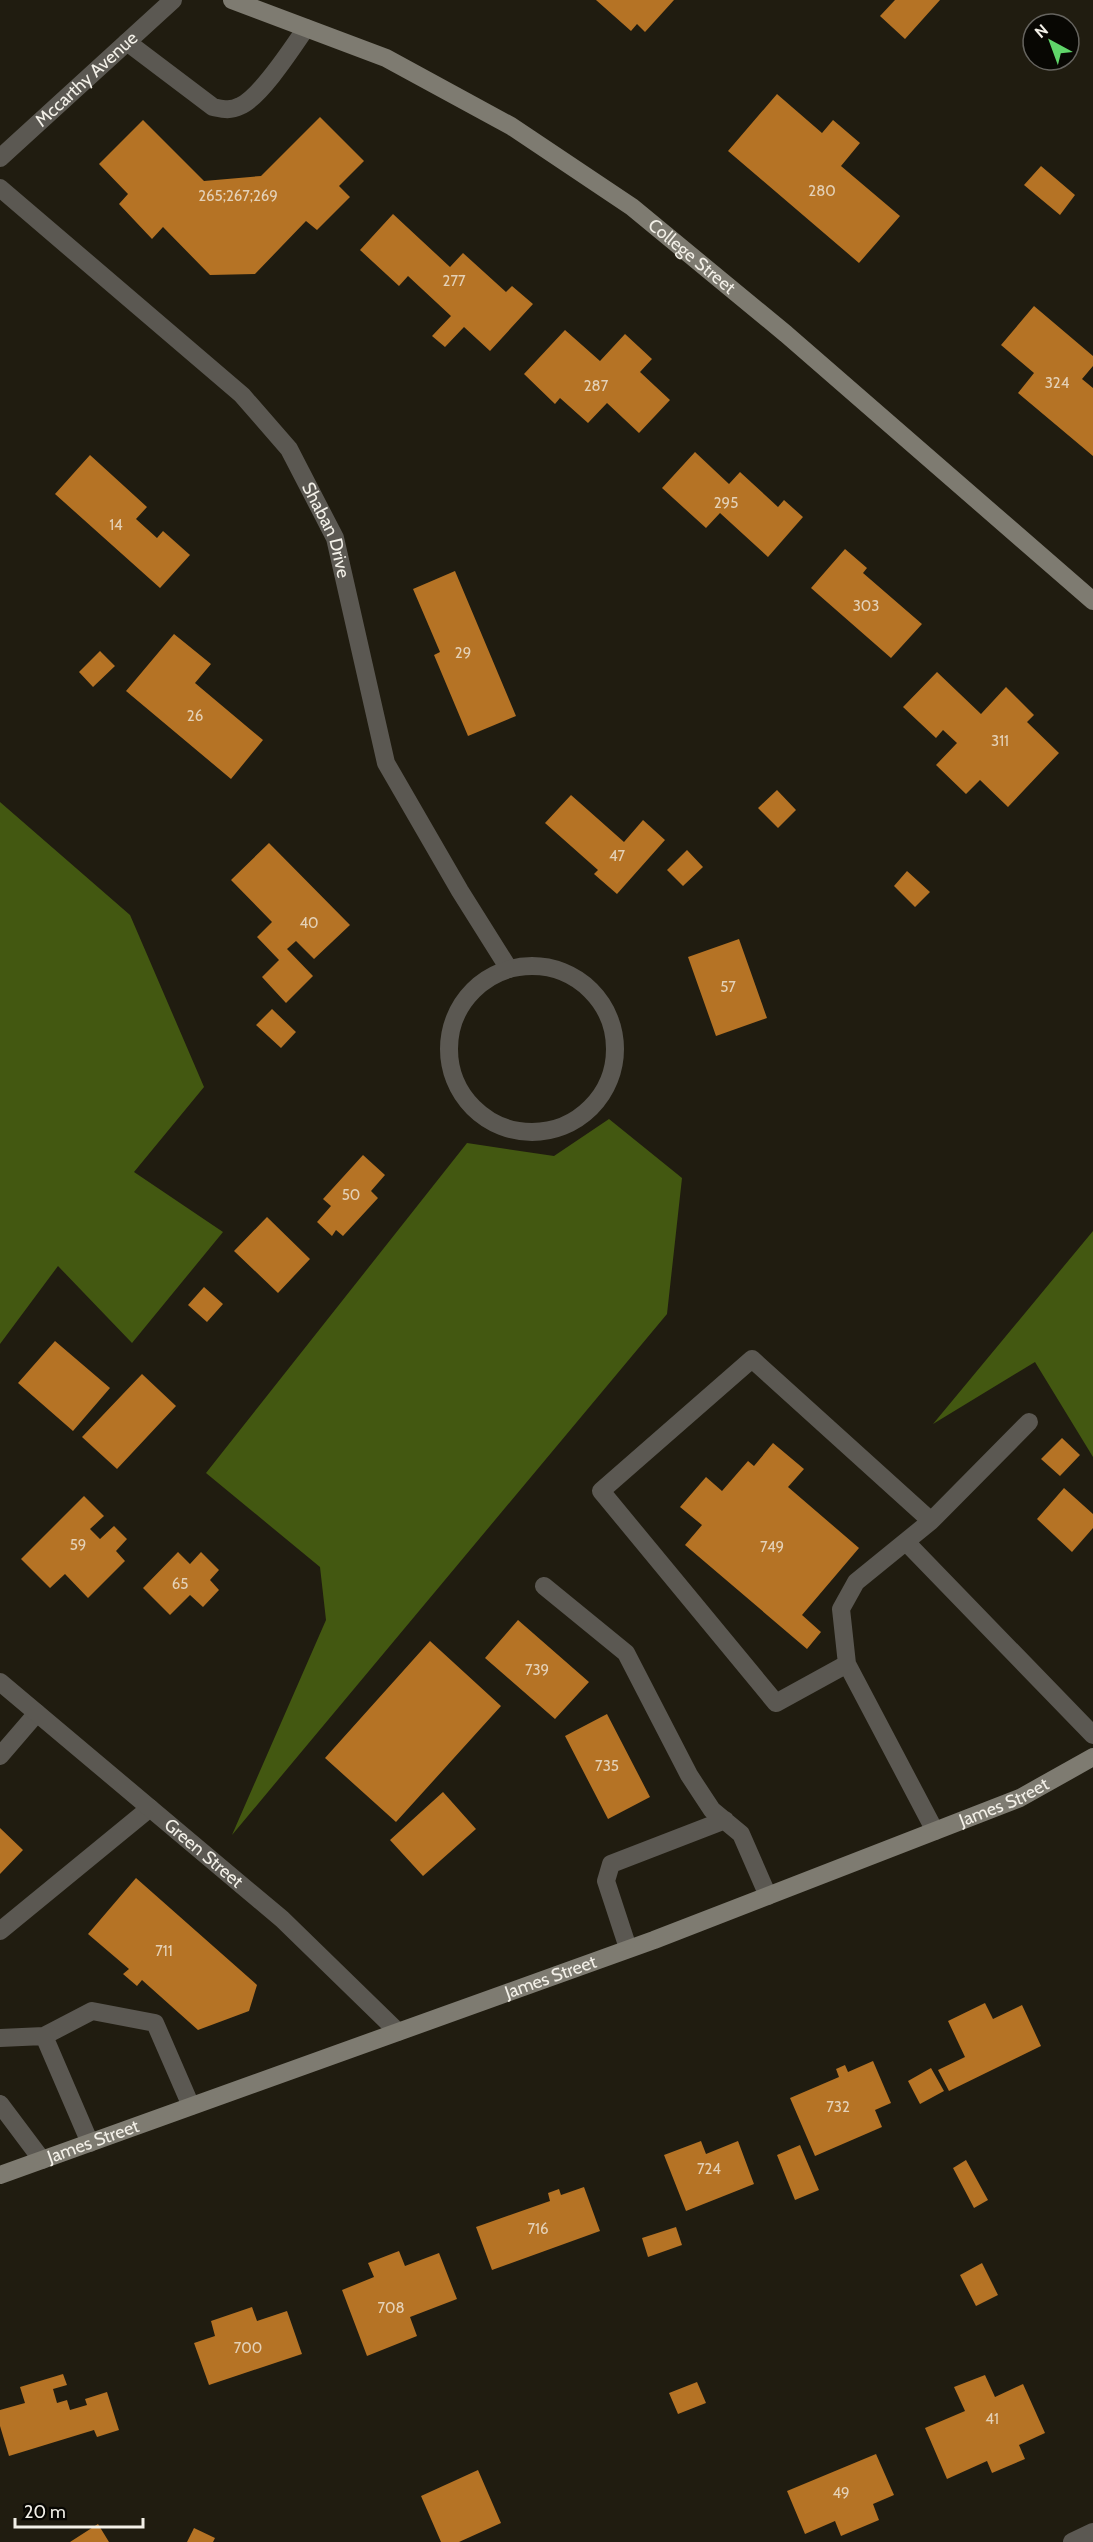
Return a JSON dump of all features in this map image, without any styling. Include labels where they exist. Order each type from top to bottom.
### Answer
[{"type":"main road","name":"College Street","points":[[232,0],[386,58],[511,126],[632,207],[786,333],[1093,601]]},
{"type":"main road","name":"James Street","points":[[0,2175],[768,1896],[1020,1798],[1093,1757]]},
{"type":"street","name":"Mccarthy Avenue","points":[[0,158],[173,0]]},
{"type":"street","points":[[127,42],[213,107],[226,110],[242,106],[256,94],[306,28]]},
{"type":"street","name":"Shaban Drive","points":[[0,188],[242,394],[289,449],[335,538],[386,763],[460,891],[509,969]]},
{"type":"street","points":[[538,966],[566,972],[590,988],[607,1011],[615,1039],[614,1068],[603,1094],[583,1115],[560,1128],[533,1132],[507,1128],[483,1116],[465,1098],[453,1074],[449,1048],[453,1022],[466,999],[485,980],[509,969],[538,966]]},
{"type":"street","points":[[847,1664],[776,1703],[601,1491],[752,1359],[931,1521]]},
{"type":"street","points":[[935,1831],[847,1664],[842,1610],[856,1582],[931,1521],[1029,1422]]},
{"type":"street","points":[[906,1542],[1093,1735]]},
{"type":"street","points":[[544,1586],[626,1653],[689,1775],[712,1810],[741,1834],[768,1896]]},
{"type":"street","name":"Green Street","points":[[0,1682],[282,1919],[398,2032]]},
{"type":"street","points":[[0,1756],[37,1713]]},
{"type":"street","points":[[0,1931],[150,1808]]},
{"type":"street","points":[[628,1947],[606,1881],[611,1864],[725,1820]]},
{"type":"street","points":[[0,2038],[44,2036],[92,2011],[155,2023],[191,2106]]},
{"type":"street","points":[[44,2036],[90,2142]]},
{"type":"street","points":[[0,2104],[42,2160]]},
{"type":"street","points":[[1072,2542],[1093,2532]]},
{"type":"green space","points":[[0,802],[130,915],[204,1087],[134,1172],[223,1232],[132,1343],[58,1266],[0,1344]]},
{"type":"green space","points":[[609,1119],[682,1178],[667,1314],[232,1835],[326,1620],[320,1567],[206,1473],[467,1143],[554,1156]]},
{"type":"green space","points":[[1093,1231],[1093,1457],[1035,1362],[933,1424]]},
{"type":"building","points":[[596,0],[674,0],[645,32],[637,24],[631,31]]},
{"type":"building","points":[[895,0],[940,0],[905,39],[880,16]]},
{"type":"building","points":[[777,94],[822,133],[833,120],[860,143],[841,166],[900,216],[859,263],[728,151]]},
{"type":"building","points":[[320,117],[364,161],[339,186],[350,197],[317,230],[306,221],[255,274],[210,275],[163,227],[152,239],[119,204],[128,194],[99,164],[143,120],[204,181],[261,176]]},
{"type":"building","points":[[1041,166],[1075,195],[1060,215],[1024,185]]},
{"type":"building","points":[[393,214],[450,267],[463,253],[506,292],[512,286],[533,304],[490,351],[464,327],[445,347],[432,336],[451,316],[408,276],[399,286],[360,250]]},
{"type":"building","points":[[1034,306],[1093,356],[1093,366],[1082,379],[1093,388],[1093,456],[1018,393],[1034,373],[1001,345]]},
{"type":"building","points":[[565,330],[600,361],[625,334],[652,359],[640,372],[670,400],[639,433],[607,403],[588,423],[560,398],[555,404],[524,374]]},
{"type":"building","points":[[695,452],[729,484],[740,472],[778,507],[784,500],[803,517],[768,557],[720,513],[706,528],[662,488]]},
{"type":"building","points":[[90,455],[147,507],[136,519],[157,538],[163,531],[190,555],[160,588],[55,494]]},
{"type":"building","points":[[845,549],[867,568],[863,573],[922,624],[891,658],[811,588]]},
{"type":"building","points":[[455,571],[516,716],[468,736],[434,655],[440,652],[413,589]]},
{"type":"building","points":[[174,634],[211,664],[195,683],[263,740],[231,779],[126,691]]},
{"type":"building","points":[[100,651],[115,666],[93,687],[79,672]]},
{"type":"building","points":[[937,672],[981,714],[1006,687],[1034,715],[1027,722],[1059,753],[1008,807],[980,780],[966,794],[936,765],[957,743],[943,730],[936,738],[903,707]]},
{"type":"building","points":[[777,790],[796,810],[778,828],[758,808]]},
{"type":"building","points":[[571,795],[624,842],[643,820],[665,840],[617,894],[594,874],[598,870],[545,823]]},
{"type":"building","points":[[269,843],[350,925],[314,959],[296,941],[287,949],[313,976],[286,1003],[262,977],[279,960],[257,937],[272,922],[231,880]]},
{"type":"building","points":[[687,850],[703,867],[683,886],[667,870]]},
{"type":"building","points":[[907,871],[930,892],[915,907],[894,886]]},
{"type":"building","points":[[739,939],[767,1018],[716,1036],[688,957]]},
{"type":"building","points":[[272,1009],[296,1032],[281,1048],[256,1025]]},
{"type":"building","points":[[363,1155],[385,1175],[371,1191],[378,1198],[343,1236],[336,1230],[332,1236],[317,1222],[331,1206],[323,1199]]},
{"type":"building","points":[[267,1217],[310,1259],[278,1293],[234,1251]]},
{"type":"building","points":[[204,1287],[223,1304],[207,1322],[188,1305]]},
{"type":"building","points":[[55,1341],[110,1388],[73,1431],[18,1383]]},
{"type":"building","points":[[142,1374],[176,1406],[117,1469],[82,1437]]},
{"type":"building","points":[[1062,1438],[1080,1455],[1060,1476],[1041,1459]]},
{"type":"building","points":[[773,1443],[804,1469],[788,1487],[859,1548],[802,1615],[821,1632],[807,1649],[685,1545],[702,1525],[680,1507],[706,1477],[722,1491],[748,1461],[754,1466]]},
{"type":"building","points":[[1064,1488],[1093,1514],[1093,1528],[1072,1552],[1037,1519]]},
{"type":"building","points":[[84,1496],[104,1516],[90,1529],[100,1539],[114,1526],[127,1539],[116,1551],[125,1561],[88,1598],[65,1574],[50,1588],[21,1559]]},
{"type":"building","points":[[178,1552],[190,1564],[201,1552],[219,1570],[210,1580],[219,1590],[203,1607],[190,1595],[170,1615],[143,1588]]},
{"type":"building","points":[[518,1620],[589,1682],[555,1719],[485,1658]]},
{"type":"building","points":[[430,1641],[501,1706],[396,1822],[325,1758]]},
{"type":"building","points":[[607,1714],[650,1797],[608,1819],[565,1736]]},
{"type":"building","points":[[443,1792],[476,1829],[423,1876],[390,1840]]},
{"type":"building","points":[[0,1828],[23,1850],[0,1874]]},
{"type":"building","points":[[136,1878],[257,1985],[249,2011],[198,2030],[142,1980],[137,1986],[123,1974],[129,1969],[88,1934]]},
{"type":"building","points":[[985,2003],[993,2019],[1022,2005],[1041,2046],[949,2091],[938,2070],[965,2057],[948,2021]]},
{"type":"building","points":[[873,2061],[891,2103],[875,2110],[882,2127],[815,2156],[790,2098],[839,2077],[836,2069],[845,2065],[848,2072]]},
{"type":"building","points":[[931,2068],[944,2091],[920,2104],[908,2081]]},
{"type":"building","points":[[701,2141],[706,2154],[738,2141],[754,2184],[686,2211],[664,2155]]},
{"type":"building","points":[[800,2145],[819,2190],[795,2200],[777,2155]]},
{"type":"building","points":[[966,2160],[988,2200],[974,2208],[953,2168]]},
{"type":"building","points":[[584,2187],[600,2231],[492,2270],[476,2227],[550,2201],[548,2193],[559,2189],[561,2195]]},
{"type":"building","points":[[676,2227],[682,2245],[648,2257],[642,2238]]},
{"type":"building","points":[[399,2251],[405,2266],[439,2253],[457,2299],[410,2317],[417,2336],[367,2356],[342,2290],[374,2277],[368,2263]]},
{"type":"building","points":[[982,2263],[998,2295],[976,2306],[960,2275]]},
{"type":"building","points":[[252,2307],[257,2321],[287,2311],[302,2354],[209,2385],[194,2343],[215,2336],[211,2321]]},
{"type":"building","points":[[63,2374],[67,2385],[53,2389],[57,2403],[67,2400],[70,2410],[87,2405],[85,2399],[107,2392],[119,2430],[97,2437],[94,2430],[9,2456],[0,2426],[0,2410],[25,2403],[20,2387]]},
{"type":"building","points":[[985,2375],[995,2397],[1023,2384],[1045,2433],[1019,2445],[1025,2459],[992,2473],[987,2461],[947,2479],[925,2428],[965,2411],[954,2387]]},
{"type":"building","points":[[697,2382],[706,2403],[678,2414],[669,2393]]},
{"type":"building","points":[[876,2454],[894,2495],[873,2504],[879,2520],[841,2536],[835,2521],[805,2534],[787,2491]]},
{"type":"building","points":[[478,2470],[501,2523],[459,2542],[441,2542],[421,2496]]},
{"type":"building","points":[[98,2524],[109,2542],[70,2542]]},
{"type":"building","points":[[194,2528],[215,2538],[213,2542],[187,2542]]}]
